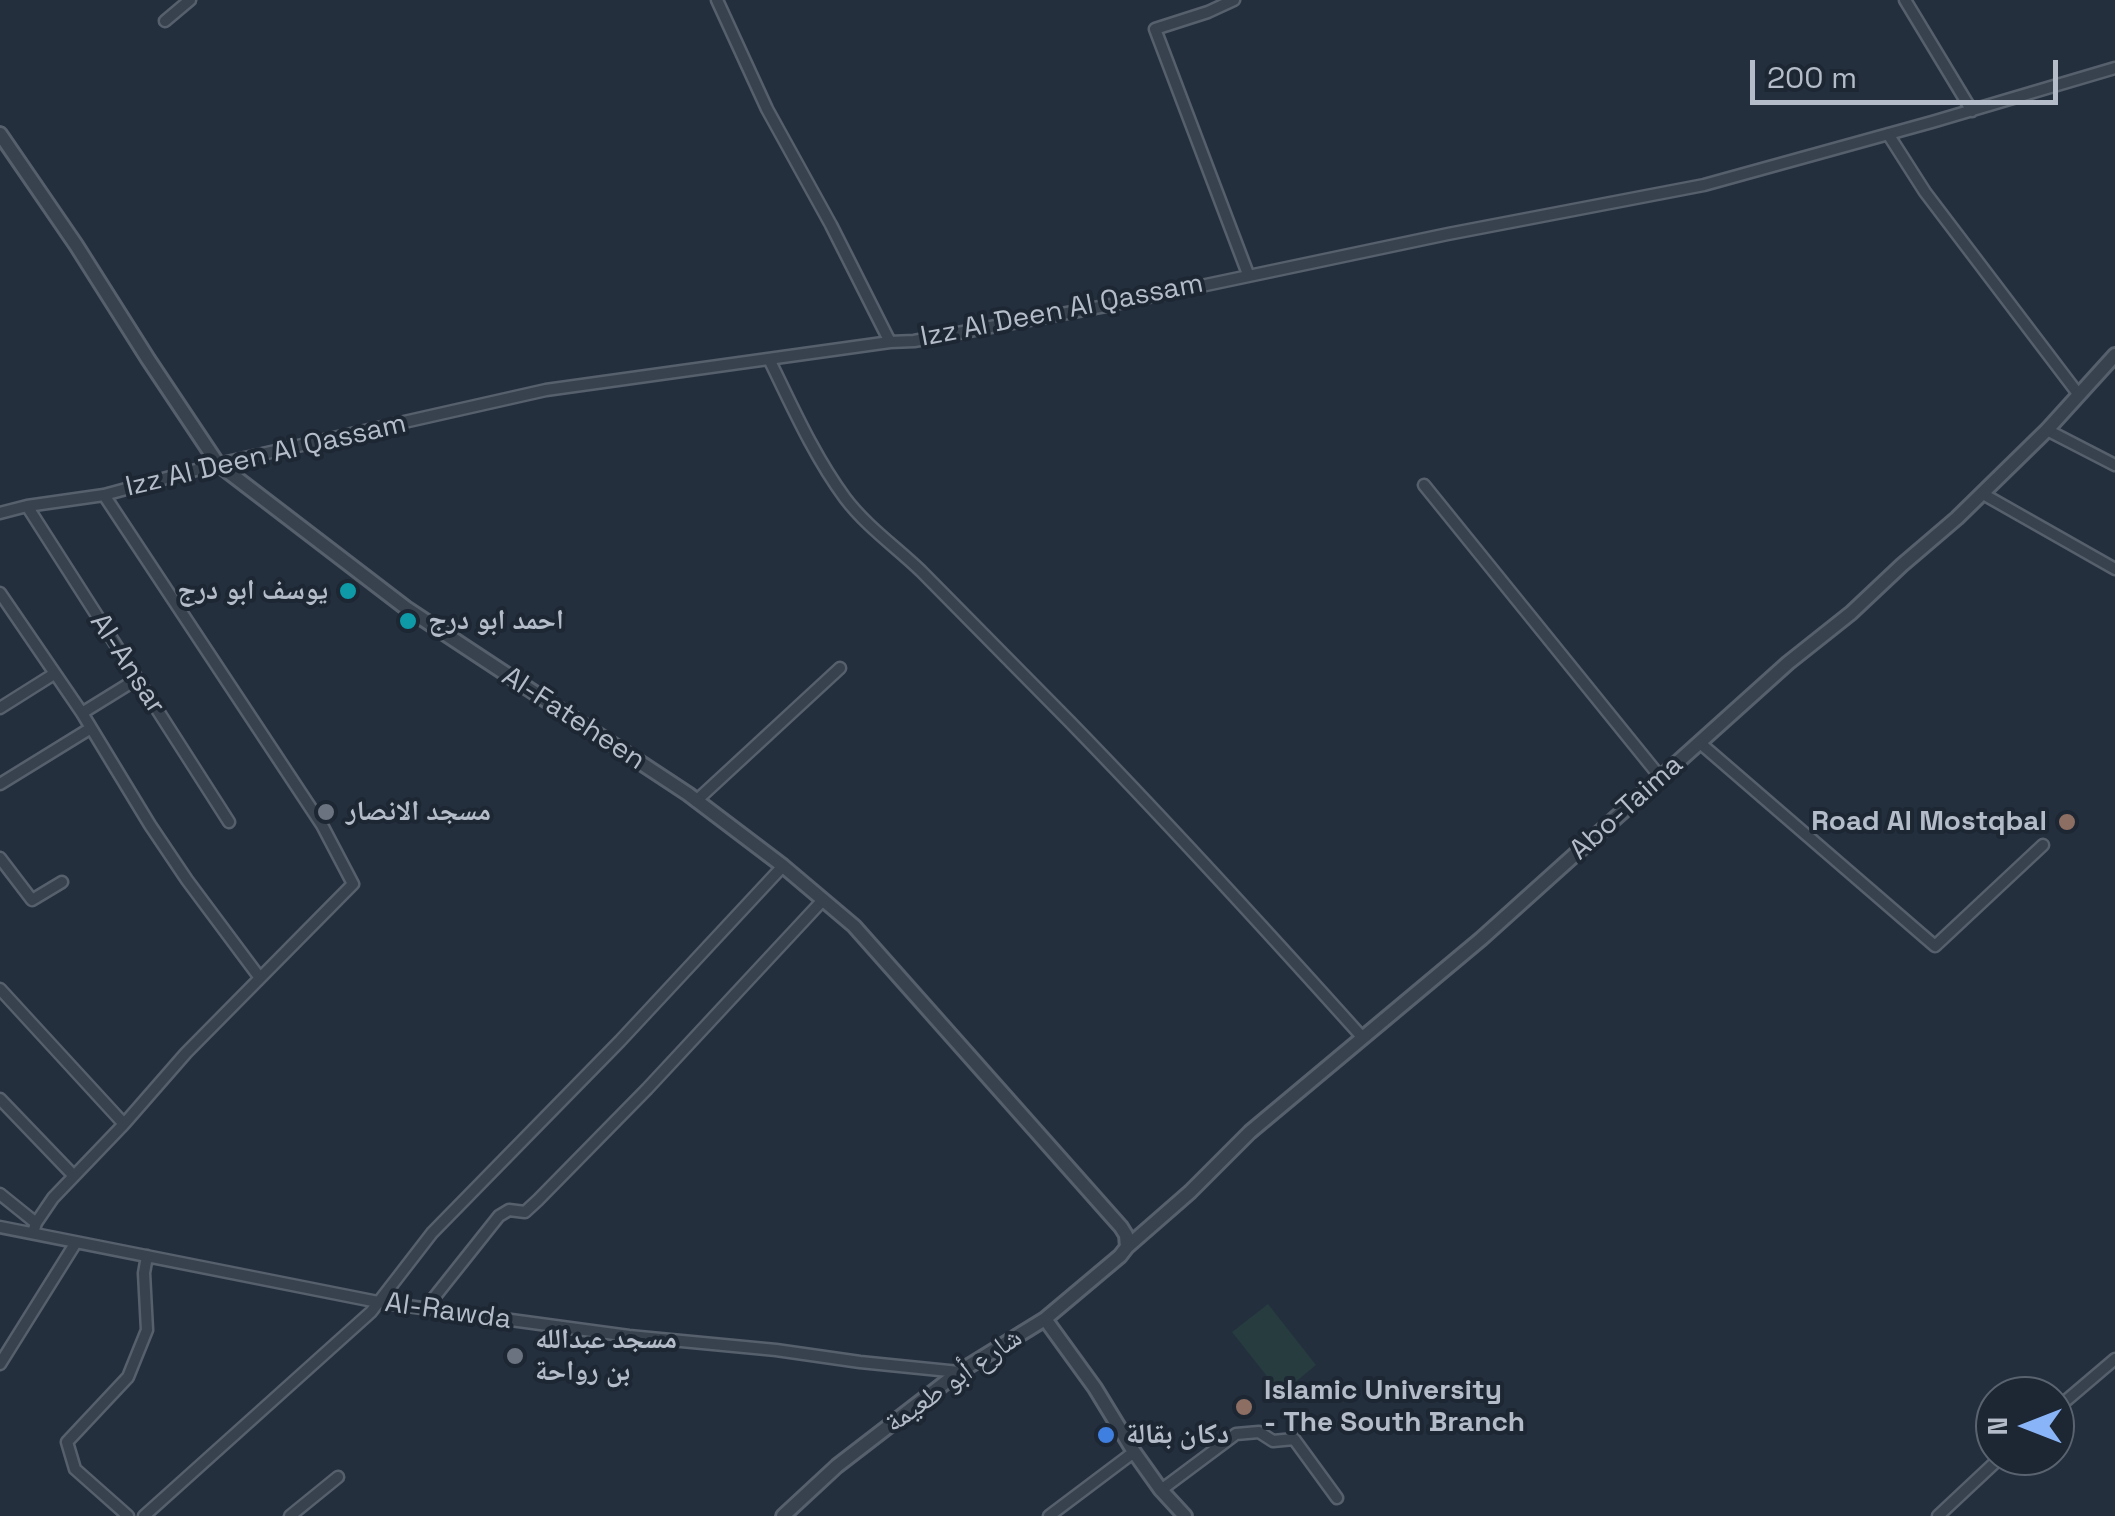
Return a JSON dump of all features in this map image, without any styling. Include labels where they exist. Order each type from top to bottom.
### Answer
[{"type":"street","points":[[165,21],[190,0]]},
{"type":"street","points":[[716,0],[767,109],[890,342]]},
{"type":"street","points":[[1234,0],[1155,29],[1248,274]]},
{"type":"street","points":[[1905,0],[1972,111]]},
{"type":"street","name":"Izz Al Deen Al Qassam","points":[[0,513],[104,495],[218,464],[546,390],[914,341],[1704,185],[2115,68]]},
{"type":"street","name":"Al-Fateheen","points":[[0,134],[218,464],[406,608],[696,801],[784,866],[854,926],[1121,1227],[1126,1247]]},
{"type":"street","points":[[1888,134],[1925,192],[2079,395]]},
{"type":"street","name":"Abo-Taima","points":[[1126,1247],[1190,1192],[1250,1132],[1481,939],[1983,494],[2115,355]]},
{"type":"street","points":[[770,358],[801,426],[859,514],[939,589],[1173,829],[1363,1038]]},
{"type":"street","points":[[2047,430],[2115,464]]},
{"type":"street","points":[[1424,485],[1661,778]]},
{"type":"street","points":[[1983,494],[2115,569]]},
{"type":"street","points":[[0,1194],[34,1228],[53,1198],[186,1052],[353,884],[322,824],[104,495]]},
{"type":"street","name":"Al-Ansar","points":[[26,506],[229,822]]},
{"type":"street","points":[[0,593],[82,713],[150,826],[260,978]]},
{"type":"street","points":[[696,801],[840,668]]},
{"type":"street","points":[[0,708],[54,674]]},
{"type":"street","points":[[82,713],[136,679]]},
{"type":"street","points":[[0,784],[91,728]]},
{"type":"street","points":[[1700,743],[1935,946],[2043,845]]},
{"type":"street","points":[[0,858],[32,900],[62,882]]},
{"type":"street","points":[[144,1516],[371,1312],[432,1232],[620,1042],[784,866]]},
{"type":"street","points":[[425,1309],[499,1216],[509,1210],[525,1212],[538,1200],[648,1089],[823,900]]},
{"type":"street","points":[[0,989],[124,1124]]},
{"type":"street","points":[[0,1098],[74,1176]]},
{"type":"street","name":"Al-Rawda","points":[[0,1228],[34,1228],[75,1244],[378,1302],[629,1336],[960,1372]]},
{"type":"street","points":[[0,1364],[75,1244]]},
{"type":"street","name":"شارع أبو طعيمة","points":[[783,1516],[837,1466],[960,1372],[1045,1319],[1126,1247]]},
{"type":"street","points":[[128,1516],[75,1469],[67,1442],[128,1377],[147,1330],[146,1256]]},
{"type":"street","points":[[1045,1319],[1180,1514]]},
{"type":"street","points":[[2075,1393],[2115,1359]]},
{"type":"street","points":[[1161,1490],[1236,1434],[1259,1432],[1273,1442],[1294,1439],[1337,1498]]},
{"type":"street","points":[[1049,1516],[1134,1452]]},
{"type":"street","points":[[1938,1516],[1981,1476]]},
{"type":"street","points":[[290,1516],[338,1477]]},
{"type":"green space","points":[[1268,1304],[1316,1365],[1281,1394],[1232,1332]]},
{"type":"place","name":"يوسف ابو درج","points":[[348,591]]},
{"type":"place","name":"احمد ابو درج","points":[[408,621]]},
{"type":"place","name":"مسجد الانصار","points":[[326,812]]},
{"type":"place","name":"Road Al Mostqbal","points":[[2067,822]]},
{"type":"place","name":"مسجد عبدالله بن رواحة","points":[[515,1356]]},
{"type":"place","name":"Islamic University - The South Branch","points":[[1244,1407]]},
{"type":"place","name":"دكان بقالة","points":[[1106,1435]]}]
